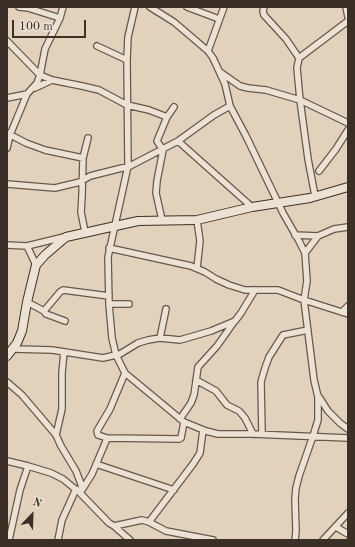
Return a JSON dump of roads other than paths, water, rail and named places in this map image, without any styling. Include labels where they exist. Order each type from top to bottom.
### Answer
[{"type":"street","points":[[19,7],[28,8],[60,18]]},
{"type":"street","points":[[7,148],[8,134],[27,94],[32,89],[40,75],[45,49],[60,18],[63,7]]},
{"type":"street","points":[[136,7],[128,37],[128,166],[114,227],[108,265],[112,338],[116,355],[125,372],[182,420],[203,430],[218,434],[262,434],[348,438]]},
{"type":"street","points":[[187,7],[219,19]]},
{"type":"street","points":[[208,51],[224,7]]},
{"type":"street","points":[[264,7],[264,15],[286,39],[299,58]]},
{"type":"street","points":[[346,7],[348,17]]},
{"type":"street","points":[[156,8],[208,51],[213,58],[225,84],[230,106],[305,253],[307,281],[304,300],[314,380],[318,397],[318,420],[296,488],[295,540]]},
{"type":"street","points":[[316,196],[308,159],[297,68],[299,58],[348,21]]},
{"type":"street","points":[[7,41],[40,75],[52,80],[99,90],[127,105],[149,110],[167,117]]},
{"type":"street","points":[[97,46],[127,60]]},
{"type":"street","points":[[220,72],[240,86],[266,90],[300,100],[348,123]]},
{"type":"street","points":[[32,89],[52,80]]},
{"type":"street","points":[[7,98],[27,94]]},
{"type":"street","points":[[7,184],[55,188],[83,181],[90,176],[128,166],[163,150],[214,115],[230,106]]},
{"type":"street","points":[[162,220],[156,193],[163,150],[157,141],[167,117],[174,107]]},
{"type":"street","points":[[318,171],[336,149],[348,130]]},
{"type":"street","points":[[8,134],[45,150],[83,158]]},
{"type":"street","points":[[85,232],[81,212],[83,158],[88,138]]},
{"type":"street","points":[[178,141],[252,207]]},
{"type":"street","points":[[7,245],[27,246],[138,221],[196,220],[252,207],[316,196],[348,187]]},
{"type":"street","points":[[196,220],[200,241],[197,268]]},
{"type":"street","points":[[295,235],[318,236],[334,229],[348,227]]},
{"type":"street","points":[[305,253],[318,236]]},
{"type":"street","points":[[7,356],[17,343],[22,331],[36,265],[44,255],[66,237]]},
{"type":"street","points":[[27,246],[36,265]]},
{"type":"street","points":[[110,248],[197,268],[229,285],[245,290],[278,290],[345,313],[348,306]]},
{"type":"street","points":[[44,311],[63,290],[109,296]]},
{"type":"street","points":[[125,372],[110,408],[97,431],[98,435],[107,438],[181,438],[182,420],[194,396],[198,367],[217,346],[241,313],[255,290]]},
{"type":"street","points":[[27,302],[44,311],[46,314],[65,321]]},
{"type":"street","points":[[109,304],[128,304]]},
{"type":"street","points":[[160,338],[166,309]]},
{"type":"street","points":[[13,349],[52,350],[103,358],[116,355],[138,343],[160,338],[180,340],[211,331],[235,321]]},
{"type":"street","points":[[262,434],[262,382],[269,357],[283,335],[308,330]]},
{"type":"street","points":[[56,435],[62,410],[62,373],[64,352]]},
{"type":"street","points":[[196,380],[216,391],[227,405],[239,411],[245,418],[253,434]]},
{"type":"street","points":[[7,382],[22,395],[56,435],[76,470],[81,484],[80,491]]},
{"type":"street","points":[[318,397],[328,412],[348,429]]},
{"type":"street","points":[[149,522],[200,453],[203,430]]},
{"type":"street","points":[[58,540],[62,520],[96,464],[107,438]]},
{"type":"street","points":[[7,461],[51,473],[63,479],[80,491],[109,523],[130,540]]},
{"type":"street","points":[[96,464],[174,490]]},
{"type":"street","points":[[8,540],[20,490],[28,466]]},
{"type":"street","points":[[323,540],[348,513]]},
{"type":"street","points":[[114,526],[142,520],[166,531],[212,540]]},
{"type":"street","points":[[336,527],[348,534]]}]
